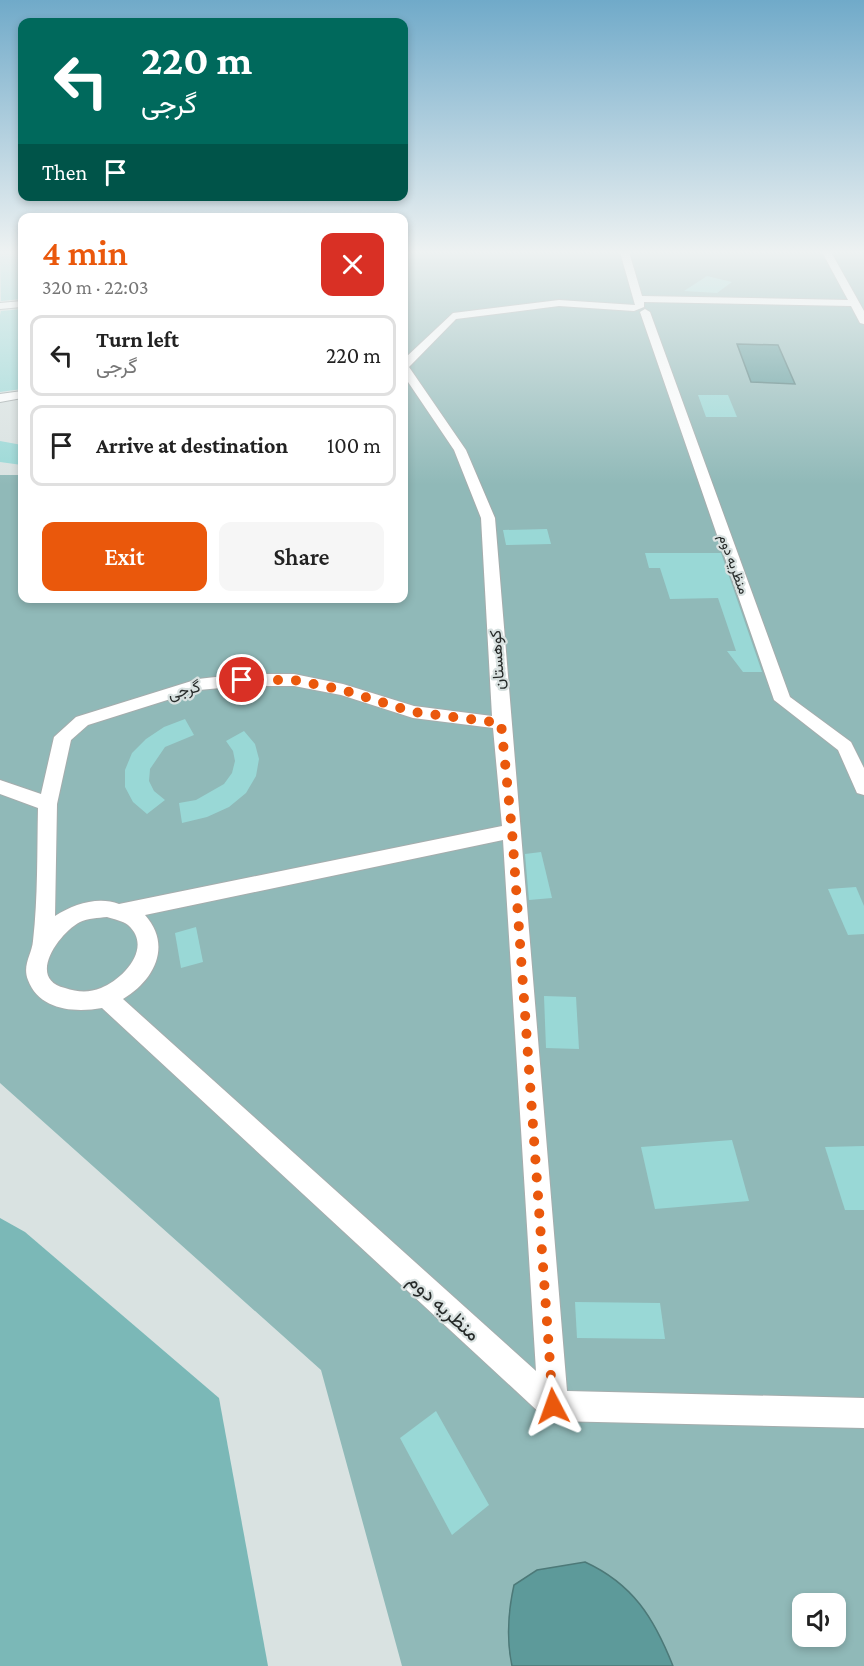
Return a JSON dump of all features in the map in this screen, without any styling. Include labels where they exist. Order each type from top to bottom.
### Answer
[{"type":"street","name":"کوهستان","points":[[408,362],[440,330]]},
{"type":"street","name":"منظریه دوم","points":[[649,330],[783,700],[845,746],[864,788]]},
{"type":"street","name":"کوهستان","points":[[408,372],[460,450],[488,518],[501,723],[512,831],[553,1406]]},
{"type":"street","points":[[0,398],[18,396]]},
{"type":"street","name":"گرجی","points":[[44,941],[48,804],[63,737],[82,721],[198,685],[242,680],[294,680],[343,690],[413,712],[501,723]]},
{"type":"street","points":[[0,787],[48,804]]},
{"type":"street","points":[[123,911],[512,831]]},
{"type":"street","points":[[107,908],[123,911],[137,918],[147,929],[150,943],[148,959],[139,974],[124,988],[106,998],[87,1002],[68,1002],[52,995],[41,985],[36,971],[37,956],[44,941],[56,928],[71,917],[107,908]]},
{"type":"street","name":"منظریه دوم","points":[[106,998],[553,1406]]},
{"type":"street","points":[[553,1406],[864,1413]]},
{"type":"shaded area","points":[[408,330],[864,330],[864,1666],[402,1666],[321,1370],[0,1083],[0,475],[18,475],[18,603],[408,603]]},
{"type":"shaded area","points":[[737,344],[778,345],[795,384],[751,382]]},
{"type":"shaded area","points":[[0,1218],[25,1232],[219,1398],[268,1666],[0,1666]]},
{"type":"shaded area","points":[[585,1562],[616,1581],[640,1604],[658,1633],[673,1666],[512,1666],[508,1625],[514,1585],[537,1570]]},
{"type":"building","points":[[0,330],[18,330],[18,390],[0,392]]},
{"type":"building","points":[[698,395],[728,395],[737,417],[706,417]]},
{"type":"building","points":[[0,441],[18,444],[18,464],[0,462]]},
{"type":"building","points":[[547,529],[551,544],[506,545],[503,530]]},
{"type":"building","points":[[645,553],[721,553],[762,672],[743,672],[727,651],[736,651],[718,598],[670,599],[660,568],[649,568]]},
{"type":"building","points":[[185,719],[194,735],[165,747],[150,769],[149,781],[154,791],[165,800],[147,814],[133,802],[125,787],[125,770],[132,753],[146,739],[164,727]]},
{"type":"building","points":[[244,731],[255,744],[259,759],[256,776],[246,793],[229,807],[207,817],[182,823],[179,803],[196,800],[224,784],[232,773],[235,761],[233,751],[226,741]]},
{"type":"building","points":[[541,852],[552,898],[529,900],[525,854]]},
{"type":"building","points":[[856,887],[864,906],[864,934],[848,935],[828,889]]},
{"type":"building","points":[[196,927],[203,962],[181,968],[175,933]]},
{"type":"building","points":[[544,996],[576,997],[579,1049],[546,1048]]},
{"type":"building","points":[[732,1140],[749,1201],[655,1209],[641,1147]]},
{"type":"building","points":[[864,1146],[864,1210],[845,1210],[825,1147]]},
{"type":"building","points":[[575,1302],[660,1303],[665,1339],[577,1338]]},
{"type":"building","points":[[436,1411],[489,1505],[452,1535],[400,1438]]},
{"type":"route","points":[[242,680],[294,680],[343,690],[413,712],[501,723],[512,831],[553,1406]]}]
